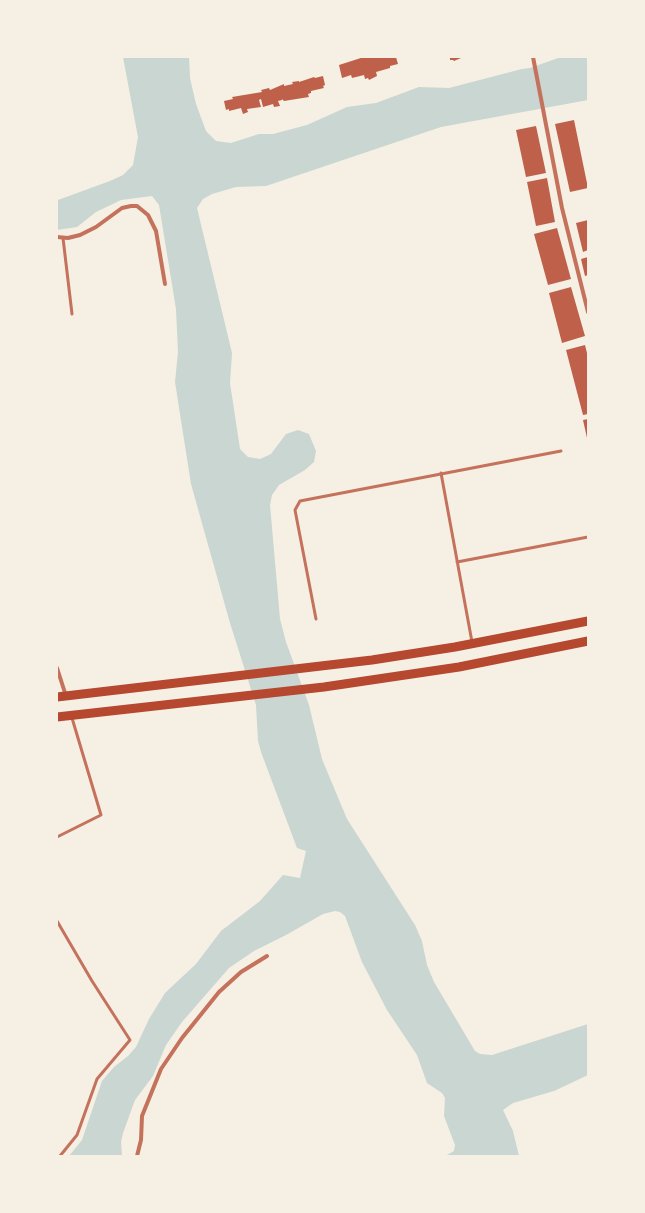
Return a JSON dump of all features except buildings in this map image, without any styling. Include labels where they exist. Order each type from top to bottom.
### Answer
[{"type":"main road","points":[[62,696],[315,668],[472,644],[588,620]]},
{"type":"main road","points":[[57,718],[324,687],[459,667],[588,641]]},
{"type":"street","points":[[533,59],[543,117],[564,215],[588,312]]},
{"type":"street","points":[[57,237],[68,238],[80,235],[96,227],[122,208],[137,206],[148,215],[156,231],[165,284]]},
{"type":"street","points":[[57,668],[62,696]]},
{"type":"street","points":[[137,1156],[141,1140],[142,1116],[161,1069],[182,1038],[219,992],[241,972],[267,956]]},
{"type":"lane","points":[[63,238],[72,314]]},
{"type":"lane","points":[[316,619],[294,510],[297,504],[303,500],[561,451]]},
{"type":"lane","points":[[441,473],[472,644]]},
{"type":"lane","points":[[457,562],[588,537]]},
{"type":"lane","points":[[57,837],[101,815],[71,716]]},
{"type":"lane","points":[[57,921],[92,981],[130,1040],[97,1079],[77,1135],[60,1156]]},
{"type":"shaded area","points":[[123,57],[189,57],[190,78],[196,104],[206,131],[216,141],[231,143],[259,134],[273,134],[307,125],[347,107],[376,103],[419,87],[449,88],[530,68],[561,57],[588,57],[588,100],[441,127],[266,186],[236,187],[212,194],[203,199],[197,208],[232,353],[230,383],[240,449],[248,457],[260,459],[271,454],[286,434],[298,430],[309,434],[316,451],[314,462],[305,470],[279,485],[272,495],[270,505],[280,619],[286,642],[309,705],[322,759],[347,819],[415,925],[422,941],[427,965],[434,982],[475,1051],[480,1054],[492,1055],[588,1024],[588,1075],[554,1091],[513,1103],[503,1110],[513,1131],[519,1156],[445,1156],[454,1151],[455,1145],[444,1116],[445,1098],[442,1093],[427,1083],[417,1055],[387,1010],[362,962],[345,916],[340,912],[335,911],[323,914],[254,951],[229,968],[182,1022],[166,1045],[153,1076],[135,1100],[123,1133],[121,1142],[122,1156],[69,1156],[82,1140],[102,1081],[114,1067],[128,1056],[136,1047],[149,1019],[165,993],[196,964],[221,931],[260,901],[283,875],[300,878],[306,851],[297,848],[261,752],[258,741],[256,705],[230,623],[191,484],[175,382],[178,352],[176,309],[159,205],[152,196],[121,200],[96,212],[77,227],[57,230],[58,200],[123,175],[133,165],[138,137]]}]
